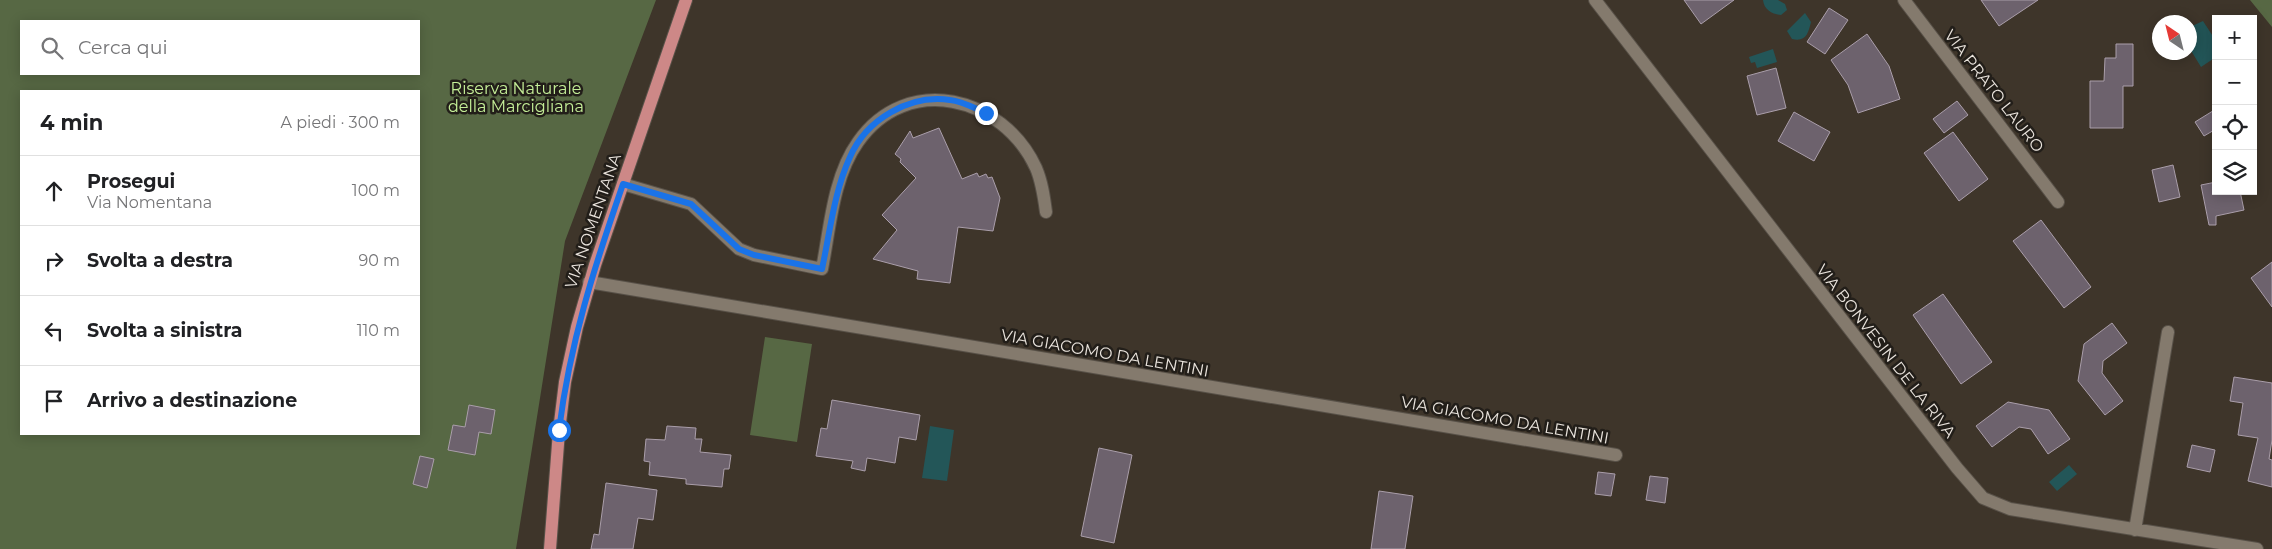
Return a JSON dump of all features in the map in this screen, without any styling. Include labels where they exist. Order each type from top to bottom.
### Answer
[{"type":"main road","name":"VIA NOMENTANA","points":[[550,549],[555,466],[565,382],[589,282],[686,0]]},
{"type":"street","name":"VIA BONVESIN DE LA RIVA","points":[[1595,0],[1978,493],[1990,502],[2010,510],[2257,549]]},
{"type":"street","name":"VIA PRATO LAURO","points":[[1904,0],[2058,202]]},
{"type":"street","points":[[623,184],[691,204],[739,249],[754,255],[822,269],[839,187],[858,142],[890,113],[910,103],[950,100],[986,113],[1007,128],[1021,144],[1037,169],[1046,212]]},
{"type":"street","name":"VIA GIACOMO DA LENTINI","points":[[589,282],[1616,455]]},
{"type":"street","points":[[2135,530],[2168,332]]},
{"type":"green space","name":"Riserva Naturale della Marcigliana","points":[[0,0],[656,0],[565,241],[516,549],[0,549]]},
{"type":"green space","points":[[2250,0],[2272,0],[2272,27]]},
{"type":"green space","points":[[765,337],[812,344],[797,442],[750,435]]},
{"type":"water","points":[[1763,0],[1778,0],[1785,4],[1787,10],[1781,15],[1775,14],[1767,9]]},
{"type":"water","points":[[1805,13],[1811,22],[1806,36],[1797,40],[1792,39],[1787,31]]},
{"type":"water","points":[[2203,21],[2212,35],[2212,60],[2201,67],[2197,60],[2197,24]]},
{"type":"water","points":[[1773,49],[1777,62],[1757,68],[1755,62],[1751,63],[1749,57]]},
{"type":"water","points":[[930,426],[954,430],[947,481],[922,478]]},
{"type":"water","points":[[2069,465],[2077,474],[2057,491],[2049,482]]},
{"type":"building","points":[[1684,0],[1734,0],[1701,24]]},
{"type":"building","points":[[1981,0],[2038,0],[1999,26]]},
{"type":"building","points":[[1829,8],[1848,20],[1825,54],[1807,42]]},
{"type":"building","points":[[1867,34],[1889,66],[1900,99],[1858,113],[1848,85],[1831,60]]},
{"type":"building","points":[[2116,44],[2133,44],[2133,86],[2123,86],[2123,128],[2090,128],[2090,81],[2104,81],[2105,58],[2116,58]]},
{"type":"building","points":[[1776,68],[1786,108],[1757,115],[1747,76]]},
{"type":"building","points":[[1957,101],[1968,115],[1944,133],[1933,119]]},
{"type":"building","points":[[2212,111],[2212,131],[2204,136],[2195,122]]},
{"type":"building","points":[[1794,112],[1830,132],[1814,161],[1778,141]]},
{"type":"building","points":[[939,128],[962,179],[977,173],[979,177],[986,174],[988,178],[992,177],[1000,198],[993,231],[958,227],[950,283],[917,279],[918,271],[873,259],[897,230],[882,215],[916,178],[900,162],[901,159],[895,154],[910,131],[913,138]]},
{"type":"building","points":[[1953,132],[1988,179],[1959,201],[1924,153]]},
{"type":"building","points":[[2173,165],[2180,197],[2159,202],[2152,170]]},
{"type":"building","points":[[2212,183],[2212,195],[2241,195],[2244,210],[2216,216],[2216,225],[2209,225],[2201,185]]},
{"type":"building","points":[[2041,220],[2091,287],[2064,308],[2013,241]]},
{"type":"building","points":[[2272,262],[2272,307],[2251,278]]},
{"type":"building","points":[[1943,294],[1992,362],[1961,384],[1913,315]]},
{"type":"building","points":[[2112,323],[2127,343],[2103,361],[2102,373],[2123,401],[2105,415],[2078,381],[2084,344]]},
{"type":"building","points":[[2234,377],[2272,383],[2272,440],[2269,459],[2272,460],[2272,487],[2248,481],[2258,438],[2238,435],[2243,403],[2230,401]]},
{"type":"building","points":[[832,400],[920,415],[916,440],[899,437],[895,463],[867,458],[865,471],[851,468],[853,461],[816,456],[821,428],[827,429]]},
{"type":"building","points":[[2008,402],[2049,410],[2070,439],[2048,454],[2031,429],[2019,427],[1992,447],[1976,426]]},
{"type":"building","points":[[469,405],[495,410],[491,434],[479,432],[475,455],[448,450],[453,425],[465,427]]},
{"type":"building","points":[[667,426],[696,428],[695,439],[702,439],[700,452],[731,455],[729,469],[724,469],[722,487],[686,484],[686,479],[649,475],[650,462],[644,461],[646,439],[665,440]]},
{"type":"building","points":[[2192,445],[2215,450],[2210,472],[2187,467]]},
{"type":"building","points":[[1099,448],[1132,455],[1114,543],[1081,536]]},
{"type":"building","points":[[420,456],[434,459],[427,488],[413,484]]},
{"type":"building","points":[[1598,472],[1615,474],[1611,496],[1595,494]]},
{"type":"building","points":[[1650,476],[1668,478],[1665,503],[1646,500]]},
{"type":"building","points":[[606,483],[657,490],[653,520],[638,518],[633,549],[591,549],[594,534],[599,535]]},
{"type":"building","points":[[1379,491],[1413,496],[1405,549],[1371,549]]},
{"type":"route","points":[[559,430],[565,382],[584,299],[623,184],[691,204],[700,210],[739,249],[754,255],[822,269],[839,187],[850,157],[858,142],[871,128],[890,113],[910,103],[931,100],[950,100],[969,105],[986,113]]}]
